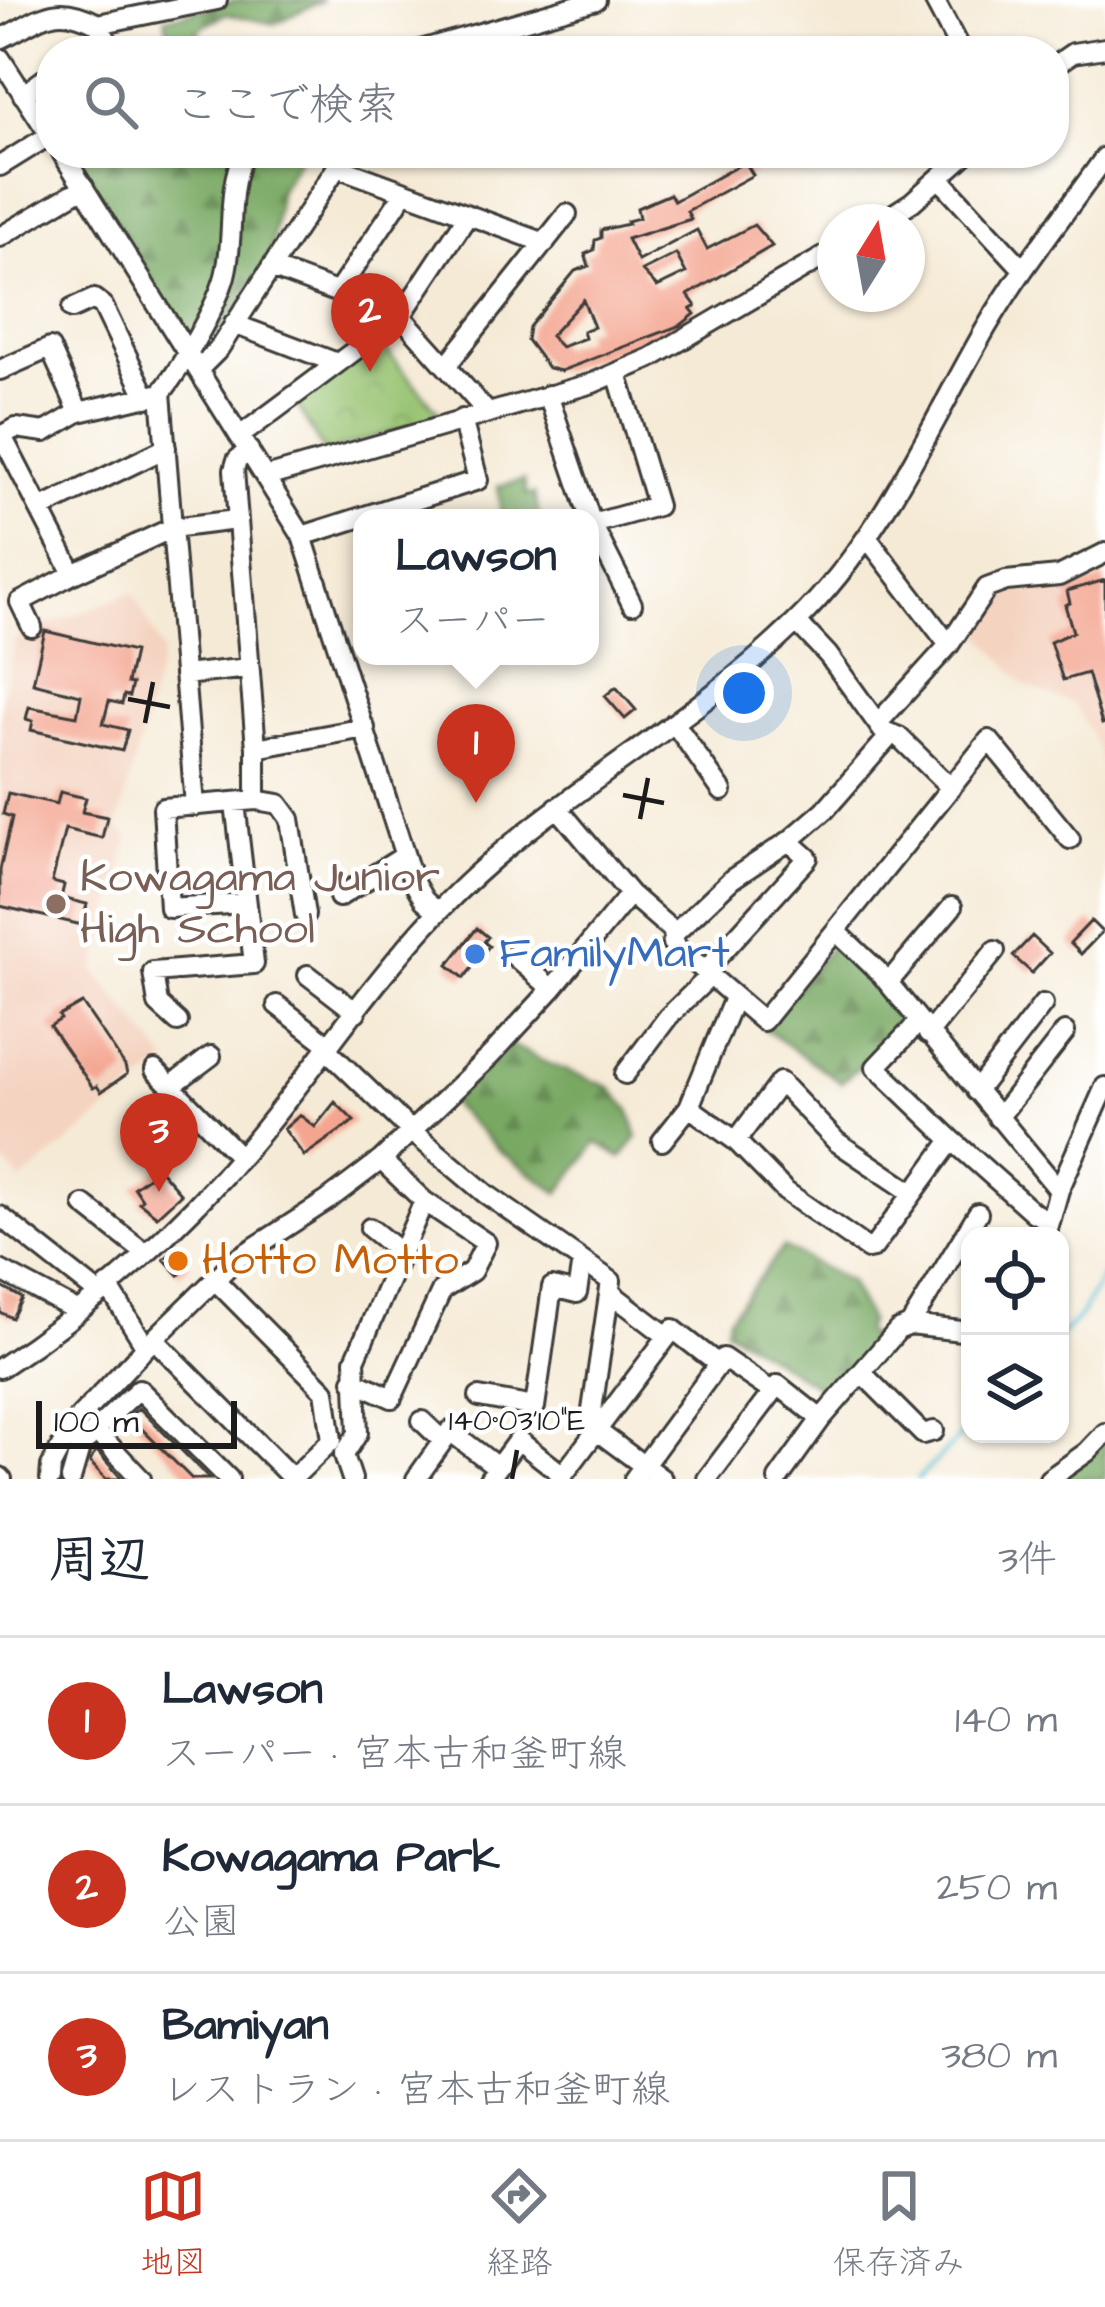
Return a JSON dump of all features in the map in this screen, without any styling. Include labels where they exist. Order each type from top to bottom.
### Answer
[{"type":"street","points":[[110,36],[217,0]]},
{"type":"street","points":[[470,36],[596,0]]},
{"type":"street","points":[[934,0],[953,36]]},
{"type":"street","points":[[0,39],[47,10],[76,10],[102,36]]},
{"type":"street","points":[[1069,56],[1105,48]]},
{"type":"street","points":[[0,58],[13,90],[36,118]]},
{"type":"street","points":[[0,166],[36,145]]},
{"type":"street","points":[[0,1368],[103,1290],[240,1157],[438,912],[525,831],[675,724],[797,622],[868,540],[1023,269],[1105,157]]},
{"type":"street","points":[[71,168],[302,536],[404,856],[417,890],[438,912]]},
{"type":"street","points":[[73,574],[1,436],[16,428],[45,432],[79,412],[154,396],[213,307],[225,277],[231,201],[240,168]]},
{"type":"street","points":[[199,369],[218,350],[336,168]]},
{"type":"street","points":[[340,168],[545,243]]},
{"type":"street","points":[[906,204],[951,168]]},
{"type":"street","points":[[940,179],[1023,269]]},
{"type":"street","points":[[0,238],[84,188]]},
{"type":"street","points":[[337,292],[405,192]]},
{"type":"street","points":[[447,365],[567,214]]},
{"type":"street","points":[[256,800],[256,748],[236,520],[237,460],[244,443],[401,316],[468,215]]},
{"type":"street","points":[[266,477],[617,373],[817,261]]},
{"type":"street","points":[[271,268],[401,316],[487,412]]},
{"type":"street","points":[[72,309],[94,299],[103,306],[154,396],[166,448],[195,806]]},
{"type":"street","points":[[234,324],[338,364]]},
{"type":"street","points":[[0,370],[50,348],[79,412]]},
{"type":"street","points":[[599,522],[658,506],[617,373]]},
{"type":"street","points":[[548,395],[587,509]]},
{"type":"street","points":[[387,509],[478,480],[462,419]]},
{"type":"street","points":[[40,508],[166,448]]},
{"type":"street","points":[[32,627],[20,602],[73,574],[172,528],[236,520]]},
{"type":"street","points":[[302,536],[353,520]]},
{"type":"street","points":[[599,538],[632,604]]},
{"type":"street","points":[[868,540],[949,645]]},
{"type":"street","points":[[1070,839],[989,740],[763,1021],[672,943],[675,932],[732,879],[790,842],[825,810],[884,746],[882,728],[987,589],[996,583],[1059,576],[1105,553]]},
{"type":"street","points":[[797,622],[882,728],[899,737],[951,788]]},
{"type":"street","points":[[340,656],[353,651]]},
{"type":"street","points":[[184,674],[249,668]]},
{"type":"street","points":[[675,724],[722,791]]},
{"type":"street","points":[[256,748],[365,728]]},
{"type":"street","points":[[244,903],[169,908],[163,808],[256,800],[279,804],[290,819],[305,915]]},
{"type":"street","points":[[178,1022],[158,1004],[153,972],[254,964],[235,803]]},
{"type":"street","points":[[557,807],[629,894],[675,932]]},
{"type":"street","points":[[625,1074],[668,1017],[808,858],[790,842]]},
{"type":"street","points":[[339,897],[404,856]]},
{"type":"street","points":[[50,1479],[51,1466],[73,1424],[150,1343],[236,1260],[381,1160],[491,1055],[629,894]]},
{"type":"street","points":[[888,983],[952,907]]},
{"type":"street","points":[[837,932],[888,983],[1059,1190]]},
{"type":"street","points":[[995,950],[923,1029],[876,1067],[1046,1227]]},
{"type":"street","points":[[514,956],[552,989]]},
{"type":"street","points":[[327,962],[310,977],[356,1012]]},
{"type":"street","points":[[662,1141],[689,1107],[734,998]]},
{"type":"street","points":[[976,1091],[1043,1004]]},
{"type":"street","points":[[278,1005],[409,1129],[486,1194],[611,1281],[591,1417],[597,1431],[639,1473],[662,1479]]},
{"type":"street","points":[[998,1118],[1065,1031]]},
{"type":"street","points":[[171,1086],[211,1056]]},
{"type":"street","points":[[155,1070],[240,1157]]},
{"type":"street","points":[[736,1141],[780,1082],[837,1142],[911,1192]]},
{"type":"street","points":[[1047,1227],[1059,1190],[1103,1095]]},
{"type":"street","points":[[689,1107],[736,1141],[785,1191],[868,1249],[952,1140]]},
{"type":"street","points":[[353,1380],[392,1398],[442,1290],[472,1271],[486,1244],[424,1201],[381,1160]]},
{"type":"street","points":[[352,1479],[344,1455],[358,1433],[355,1360],[424,1201]]},
{"type":"street","points":[[84,1204],[145,1253]]},
{"type":"street","points":[[972,1227],[978,1213]]},
{"type":"street","points":[[0,1216],[103,1290],[150,1343],[288,1474],[297,1474],[332,1440],[325,1391],[215,1280]]},
{"type":"street","points":[[370,1228],[401,1253]]},
{"type":"street","points":[[778,1479],[821,1419],[898,1330],[910,1324],[961,1249]]},
{"type":"street","points":[[479,1397],[535,1407],[552,1287],[577,1293],[583,1261]]},
{"type":"street","points":[[0,1270],[77,1311]]},
{"type":"street","points":[[363,1289],[382,1298]]},
{"type":"street","points":[[612,1294],[668,1336]]},
{"type":"street","points":[[910,1324],[961,1331]]},
{"type":"street","points":[[416,1479],[450,1432],[493,1473],[518,1440],[561,1477],[673,1329],[718,1364]]},
{"type":"street","points":[[639,1473],[723,1358],[773,1392]]},
{"type":"street","points":[[122,1372],[226,1478]]},
{"type":"street","points":[[862,1374],[922,1434],[934,1431]]},
{"type":"street","points":[[707,1479],[778,1385],[821,1419]]},
{"type":"street","points":[[71,1479],[80,1448],[139,1389]]},
{"type":"street","points":[[422,1421],[443,1441]]},
{"type":"street","points":[[95,1430],[141,1479]]},
{"type":"street","points":[[1049,1479],[1087,1452],[1105,1432]]},
{"type":"shaded area","points":[[1105,563],[1105,771],[1074,704],[1025,686],[973,625],[1010,583],[1064,584]]},
{"type":"shaded area","name":"Kowagama Junior High School","points":[[133,592],[163,652],[117,829],[129,837],[95,971],[168,1061],[21,1181],[0,1158],[0,707],[16,638]]},
{"type":"green space","points":[[239,0],[323,0],[275,24],[225,14],[197,31],[200,36],[168,36],[165,18]]},
{"type":"green space","points":[[84,168],[293,168],[279,192],[271,256],[207,351],[195,351]]},
{"type":"green space","points":[[380,343],[442,416],[324,453],[294,400]]},
{"type":"green space","points":[[524,480],[526,495],[534,494],[538,509],[500,509],[498,486]]},
{"type":"green space","points":[[832,945],[843,945],[876,977],[910,1024],[841,1082],[764,1029]]},
{"type":"green space","points":[[512,1045],[610,1087],[629,1109],[638,1137],[621,1158],[597,1142],[559,1193],[501,1152],[450,1103]]},
{"type":"green space","points":[[783,1247],[848,1281],[869,1321],[864,1331],[879,1343],[834,1397],[726,1329],[729,1317]]},
{"type":"green space","points":[[1105,1438],[1105,1479],[1055,1479]]},
{"type":"building","points":[[734,168],[749,168],[753,175],[687,211],[691,219],[627,239],[638,261],[697,230],[707,249],[754,225],[772,246],[688,295],[696,306],[691,309],[695,314],[681,325],[561,371],[548,368],[527,340],[529,327],[575,271],[589,266],[585,254],[594,250],[601,230],[628,224],[639,218],[637,208],[670,194],[674,201]],"holes":[[[676,254],[686,273],[657,287],[642,271]],[[583,300],[594,327],[583,331],[585,338],[561,347],[550,336]]]},
{"type":"building","points":[[1105,580],[1102,724],[1087,673],[1063,680],[1050,642],[1073,632],[1065,605],[1070,603],[1067,591]]},
{"type":"building","points":[[45,631],[134,652],[129,696],[124,695],[122,704],[109,701],[103,724],[128,730],[122,751],[31,730],[33,721],[26,719],[29,707],[77,716],[81,695],[33,683]]},
{"type":"building","points":[[616,687],[636,710],[625,719],[605,696]]},
{"type":"building","points":[[60,792],[86,798],[82,812],[107,817],[102,838],[65,829],[52,882],[64,885],[61,898],[87,904],[82,925],[0,906],[0,870],[12,817],[3,814],[8,793],[57,804]]},
{"type":"building","points":[[1091,921],[1102,932],[1081,954],[1070,943]]},
{"type":"building","points":[[477,928],[488,937],[484,942],[489,946],[464,978],[448,965]]},
{"type":"building","points":[[1032,936],[1050,953],[1032,973],[1013,956]]},
{"type":"building","points":[[82,1003],[127,1074],[101,1092],[93,1088],[50,1026]]},
{"type":"building","points":[[335,1102],[354,1121],[304,1156],[284,1129],[300,1115],[315,1127]]},
{"type":"building","points":[[159,1169],[181,1194],[157,1216],[139,1202],[142,1199],[134,1187]]},
{"type":"building","points":[[175,1249],[190,1264],[179,1275],[164,1259]]},
{"type":"building","points":[[0,1286],[22,1298],[12,1318],[0,1312]]},
{"type":"building","points":[[139,1408],[210,1479],[192,1479],[129,1416]]},
{"type":"building","points":[[96,1450],[122,1479],[106,1479],[90,1462]]},
{"type":"waterway","points":[[1061,1335],[1081,1315],[1105,1270]]},
{"type":"waterway","points":[[918,1479],[961,1436]]},
{"type":"place","name":"Kowagama Park","points":[[370,372]]},
{"type":"place","name":"Lawson","points":[[476,803]]},
{"type":"place","name":"Kowagama Junior High School","points":[[56,904]]},
{"type":"place","name":"FamilyMart","points":[[475,954]]},
{"type":"place","name":"Bamiyan","points":[[159,1192]]},
{"type":"place","name":"Hotto Motto","points":[[178,1261]]}]
